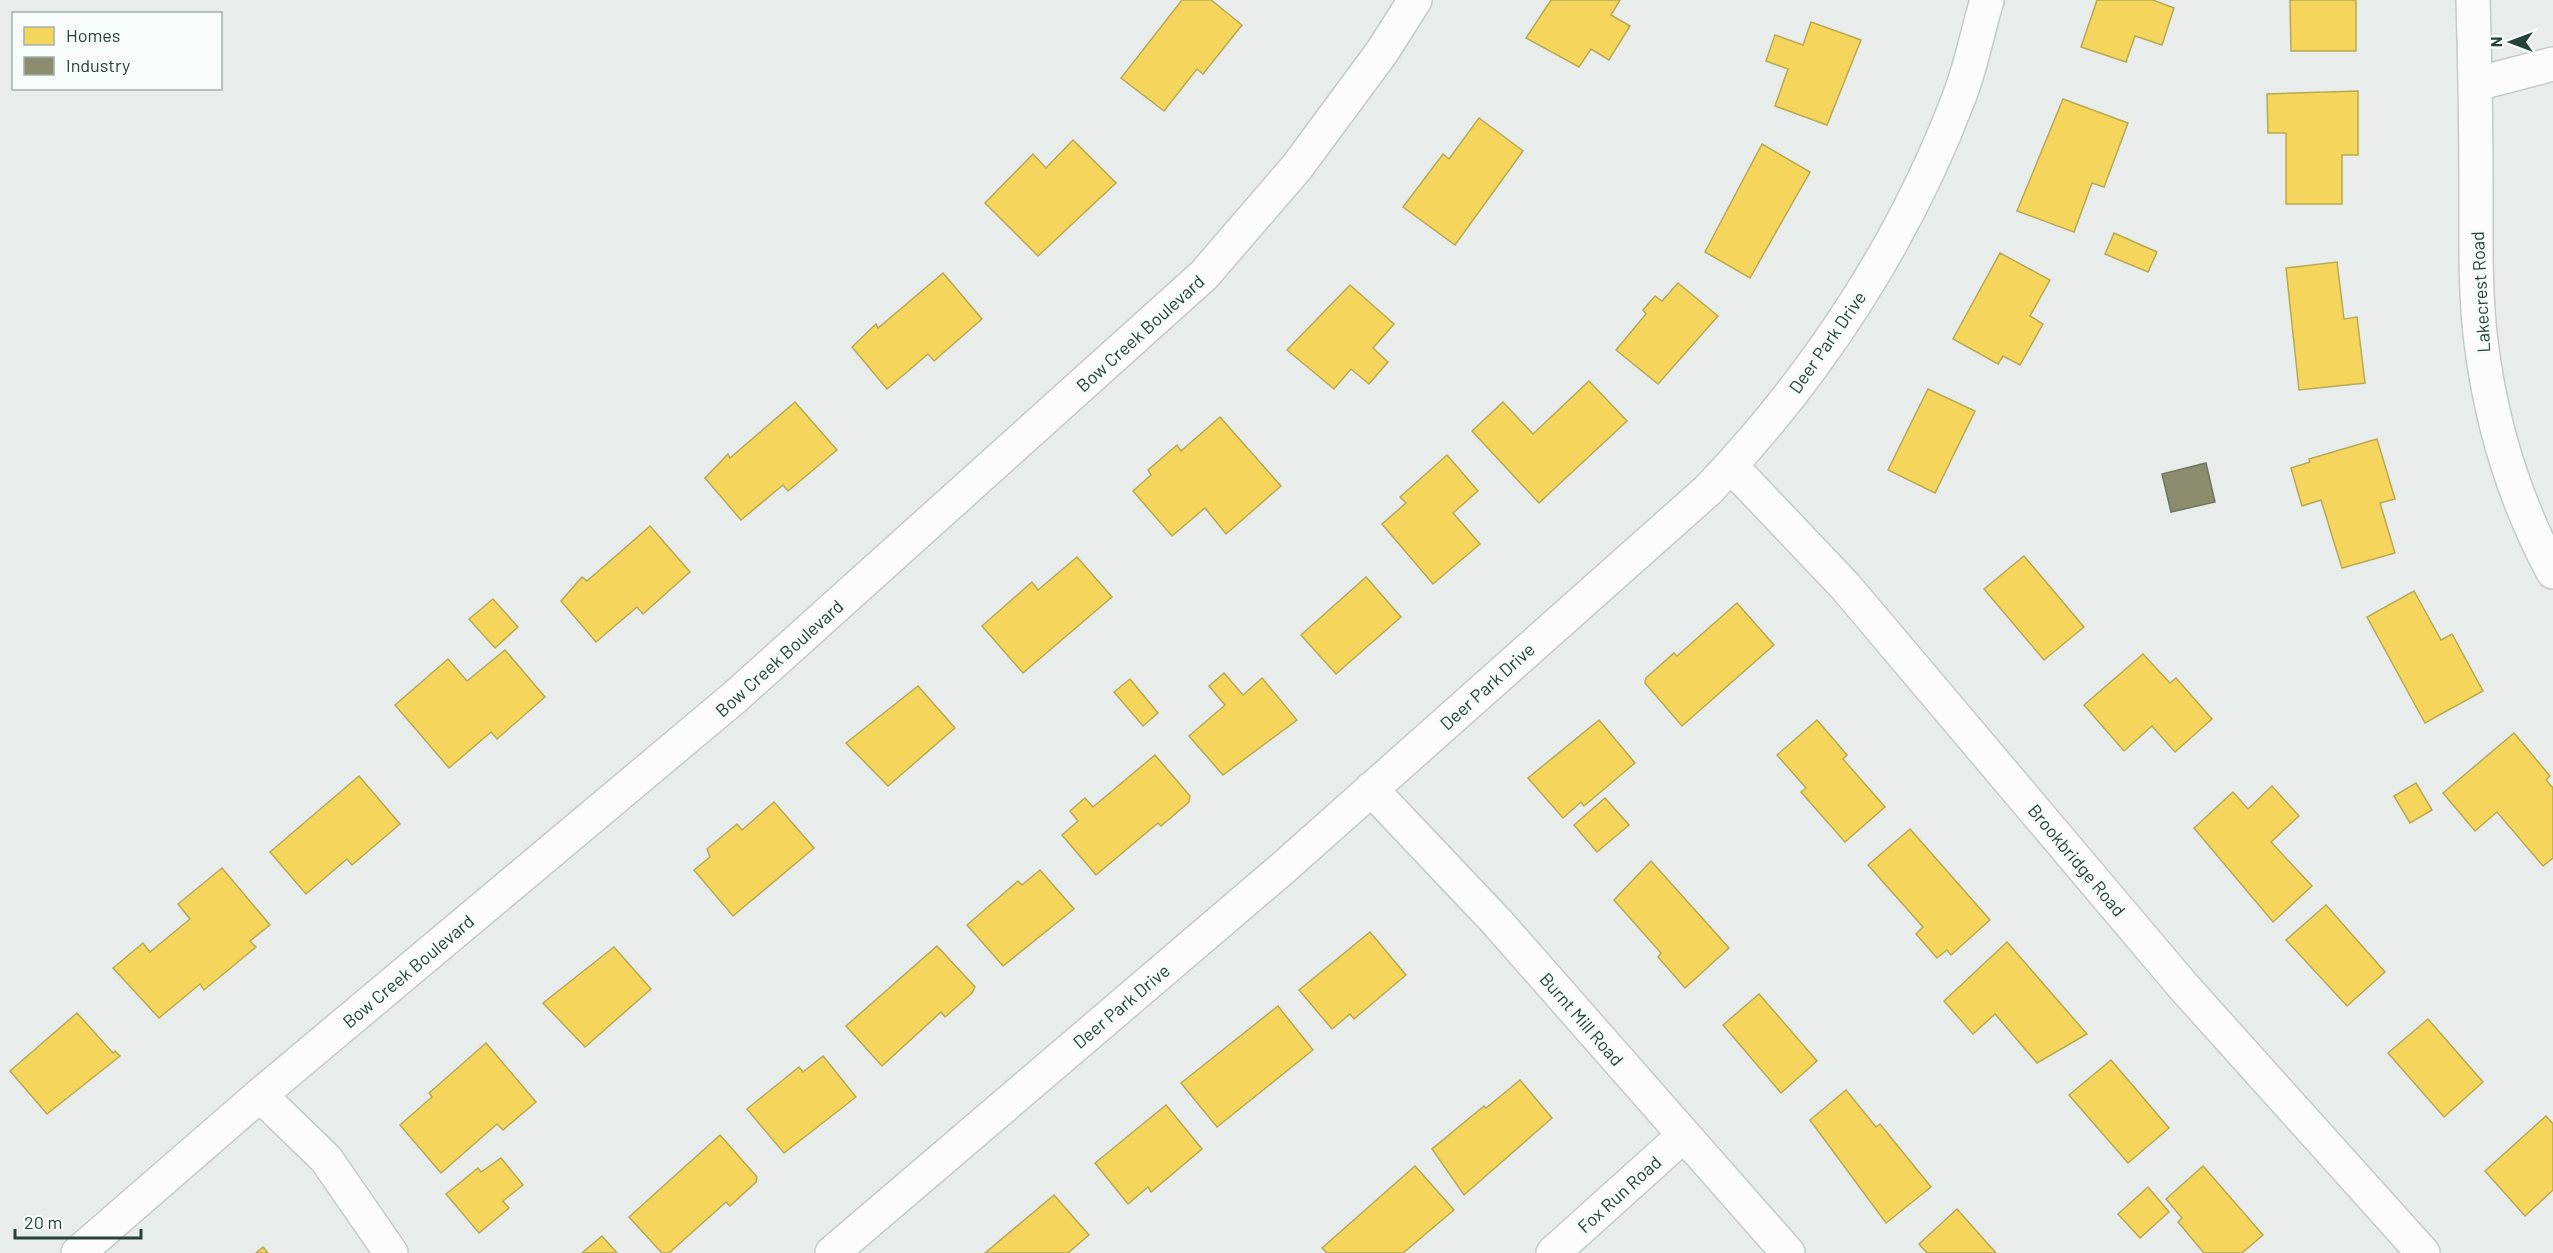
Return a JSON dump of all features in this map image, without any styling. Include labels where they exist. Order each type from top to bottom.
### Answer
[{"type":"street","name":"Bow Creek Boulevard","points":[[78,1253],[260,1095],[735,698],[1204,275],[1297,166],[1383,52],[1415,0]]},
{"type":"street","name":"Deer Park Drive","points":[[832,1253],[1283,868],[1700,498],[1731,466],[1806,375],[1872,276],[1919,191],[1961,91],[1987,0]]},
{"type":"street","name":"Lakecrest Road","points":[[2473,0],[2476,84],[2476,276],[2481,341],[2491,405],[2513,483],[2537,543],[2553,572]]},
{"type":"street","points":[[2476,84],[2553,64]]},
{"type":"street","name":"Brookbridge Road","points":[[1731,466],[1845,586],[2183,986],[2423,1253]]},
{"type":"street","name":"Burnt Mill Road","points":[[1371,789],[1496,921],[1788,1253]]},
{"type":"street","points":[[260,1095],[326,1159],[391,1253]]},
{"type":"street","name":"Fox Run Road","points":[[1553,1253],[1684,1135]]},
{"type":"building: Homes","points":[[1182,0],[1211,0],[1242,25],[1203,74],[1197,69],[1164,111],[1121,78]]},
{"type":"building: Homes","points":[[1551,0],[1620,0],[1611,15],[1630,26],[1609,60],[1591,49],[1579,67],[1526,38]]},
{"type":"building: Homes","points":[[2097,0],[2153,0],[2174,8],[2162,45],[2135,36],[2126,62],[2081,47]]},
{"type":"building: Homes","points":[[2290,0],[2356,0],[2356,51],[2291,51]]},
{"type":"building: Homes","points":[[1811,22],[1861,40],[1827,125],[1775,106],[1788,69],[1766,61],[1775,35],[1803,45]]},
{"type":"building: Homes","points":[[2358,91],[2358,155],[2342,155],[2342,204],[2286,204],[2286,133],[2268,133],[2267,94]]},
{"type":"building: Homes","points":[[2063,99],[2128,123],[2104,187],[2092,183],[2074,232],[2017,211]]},
{"type":"building: Homes","points":[[1479,118],[1523,151],[1455,245],[1403,207],[1443,154],[1449,159]]},
{"type":"building: Homes","points":[[1073,140],[1116,183],[1038,256],[985,203],[1033,154],[1046,168]]},
{"type":"building: Homes","points":[[1762,144],[1810,172],[1750,278],[1705,252]]},
{"type":"building: Homes","points":[[2114,233],[2157,252],[2148,272],[2105,254]]},
{"type":"building: Homes","points":[[2000,253],[2050,280],[2030,316],[2043,324],[2020,365],[2003,356],[1998,364],[1953,339]]},
{"type":"building: Homes","points":[[2337,262],[2344,319],[2357,317],[2365,383],[2299,390],[2286,268]]},
{"type":"building: Homes","points":[[943,273],[982,319],[934,361],[928,354],[887,389],[852,347],[876,324],[878,328]]},
{"type":"building: Homes","points":[[1678,283],[1718,316],[1658,384],[1616,350],[1646,314],[1643,310],[1655,296],[1662,301]]},
{"type":"building: Homes","points":[[1350,285],[1394,324],[1373,348],[1388,362],[1369,384],[1351,369],[1334,389],[1287,350]]},
{"type":"building: Homes","points":[[1589,381],[1627,421],[1539,503],[1472,431],[1503,402],[1533,434]]},
{"type":"building: Homes","points":[[1928,389],[1975,411],[1935,493],[1888,470]]},
{"type":"building: Homes","points":[[795,402],[837,450],[788,491],[783,485],[741,520],[705,478],[728,454],[730,458]]},
{"type":"building: Homes","points":[[1220,417],[1281,486],[1226,534],[1205,508],[1172,536],[1133,491],[1151,475],[1148,470],[1177,445],[1181,451]]},
{"type":"building: Homes","points":[[2377,439],[2395,499],[2380,503],[2395,553],[2342,568],[2321,500],[2302,506],[2291,468],[2310,462],[2309,459]]},
{"type":"building: Homes","points":[[1447,455],[1478,491],[1453,513],[1480,544],[1433,584],[1382,524],[1406,503],[1400,497]]},
{"type":"building: Homes","points":[[650,526],[690,572],[643,614],[637,607],[596,642],[561,601],[582,577],[587,581]]},
{"type":"building: Homes","points":[[2024,556],[2084,627],[2044,660],[1984,589]]},
{"type":"building: Homes","points":[[1077,557],[1112,597],[1023,673],[982,626],[1032,582],[1038,590]]},
{"type":"building: Homes","points":[[1366,577],[1401,617],[1336,674],[1301,635]]},
{"type":"building: Homes","points":[[2414,591],[2441,640],[2452,634],[2483,691],[2425,723],[2367,617]]},
{"type":"building: Homes","points":[[493,599],[518,627],[495,648],[469,619]]},
{"type":"building: Homes","points":[[1737,603],[1774,645],[1682,726],[1645,683],[1646,678],[1674,653],[1677,656]]},
{"type":"building: Homes","points":[[505,650],[545,697],[497,739],[491,732],[449,768],[395,705],[448,659],[467,681]]},
{"type":"building: Homes","points":[[2143,654],[2170,683],[2176,678],[2212,719],[2175,752],[2152,726],[2124,751],[2084,705]]},
{"type":"building: Homes","points":[[1224,673],[1243,695],[1262,678],[1297,720],[1223,775],[1189,736],[1225,705],[1209,686]]},
{"type":"building: Homes","points":[[1130,679],[1158,713],[1143,726],[1114,692]]},
{"type":"building: Homes","points":[[918,686],[955,728],[888,786],[846,743]]},
{"type":"building: Homes","points":[[1599,720],[1635,763],[1584,806],[1581,802],[1563,818],[1528,778]]},
{"type":"building: Homes","points":[[1817,720],[1847,755],[1843,759],[1885,807],[1845,842],[1801,792],[1806,788],[1777,755]]},
{"type":"building: Homes","points":[[2514,733],[2550,776],[2546,780],[2553,788],[2553,858],[2543,866],[2497,812],[2475,831],[2443,793]]},
{"type":"building: Homes","points":[[1155,755],[1190,796],[1189,802],[1161,826],[1158,823],[1096,875],[1062,835],[1078,821],[1070,811],[1085,798],[1093,807]]},
{"type":"building: Homes","points":[[359,776],[400,824],[352,865],[347,859],[306,894],[270,852]]},
{"type":"building: Homes","points":[[2416,783],[2432,810],[2410,823],[2394,796]]},
{"type":"building: Homes","points":[[2272,786],[2299,816],[2271,842],[2312,886],[2273,922],[2194,828],[2233,792],[2248,809]]},
{"type":"building: Homes","points":[[1605,798],[1629,825],[1597,852],[1574,825]]},
{"type":"building: Homes","points":[[774,802],[814,848],[733,916],[694,870],[710,857],[707,849],[737,824],[742,830]]},
{"type":"building: Homes","points":[[1910,829],[1990,920],[1951,955],[1947,950],[1937,958],[1916,934],[1923,927],[1868,865]]},
{"type":"building: Homes","points":[[1651,861],[1729,948],[1685,988],[1658,957],[1661,953],[1614,900]]},
{"type":"building: Homes","points":[[222,868],[270,925],[250,941],[256,947],[204,990],[200,984],[159,1018],[113,968],[143,943],[150,952],[190,919],[178,904]]},
{"type":"building: Homes","points":[[1040,870],[1074,909],[1003,966],[967,925],[1018,881],[1022,885]]},
{"type":"building: Homes","points":[[2326,905],[2385,972],[2347,1006],[2286,940]]},
{"type":"building: Homes","points":[[1370,932],[1406,975],[1354,1019],[1350,1014],[1332,1029],[1299,990]]},
{"type":"building: Homes","points":[[2007,942],[2087,1034],[2037,1063],[1995,1014],[1973,1034],[1944,1001]]},
{"type":"building: Homes","points":[[937,946],[975,987],[972,993],[945,1017],[941,1012],[882,1066],[846,1026]]},
{"type":"building: Homes","points":[[614,947],[651,989],[585,1047],[543,1003]]},
{"type":"building: Homes","points":[[1759,994],[1817,1061],[1781,1093],[1723,1025]]},
{"type":"building: Homes","points":[[1278,1006],[1313,1050],[1217,1127],[1181,1083]]},
{"type":"building: Homes","points":[[77,1013],[113,1053],[115,1051],[120,1056],[47,1114],[10,1071]]},
{"type":"building: Homes","points":[[2428,1019],[2483,1082],[2444,1117],[2388,1053]]},
{"type":"building: Homes","points":[[486,1043],[536,1102],[503,1130],[497,1124],[441,1173],[400,1125],[432,1097],[429,1093]]},
{"type":"building: Homes","points":[[823,1056],[856,1097],[784,1153],[747,1109],[799,1067],[803,1072]]},
{"type":"building: Homes","points":[[2111,1060],[2169,1128],[2128,1163],[2069,1095]]},
{"type":"building: Homes","points":[[1520,1080],[1552,1118],[1464,1195],[1432,1149]]},
{"type":"building: Homes","points":[[1846,1090],[1876,1127],[1880,1124],[1931,1187],[1886,1223],[1810,1120]]},
{"type":"building: Homes","points":[[1166,1105],[1202,1149],[1151,1192],[1148,1187],[1128,1204],[1095,1163]]},
{"type":"building: Homes","points":[[2546,1116],[2553,1124],[2553,1190],[2525,1216],[2485,1171]]},
{"type":"building: Homes","points":[[720,1135],[757,1177],[756,1182],[730,1206],[726,1202],[669,1253],[662,1253],[629,1217]]},
{"type":"building: Homes","points":[[501,1158],[523,1185],[503,1201],[509,1208],[479,1233],[446,1194],[478,1168],[481,1172]]},
{"type":"building: Homes","points":[[1415,1166],[1454,1210],[1403,1253],[1327,1253],[1322,1248]]},
{"type":"building: Homes","points":[[2203,1166],[2263,1235],[2242,1253],[2204,1253],[2178,1222],[2182,1218],[2166,1199]]},
{"type":"building: Homes","points":[[2148,1187],[2169,1212],[2140,1238],[2118,1214]]},
{"type":"building: Homes","points":[[1054,1195],[1089,1235],[1068,1253],[985,1253]]},
{"type":"building: Homes","points":[[1957,1209],[1996,1253],[1927,1253],[1919,1244]]},
{"type":"building: Homes","points":[[602,1236],[617,1253],[582,1253]]},
{"type":"building: Homes","points":[[263,1247],[268,1253],[256,1253]]},
{"type":"building: Industry","points":[[2206,463],[2215,502],[2171,512],[2162,474]]}]
